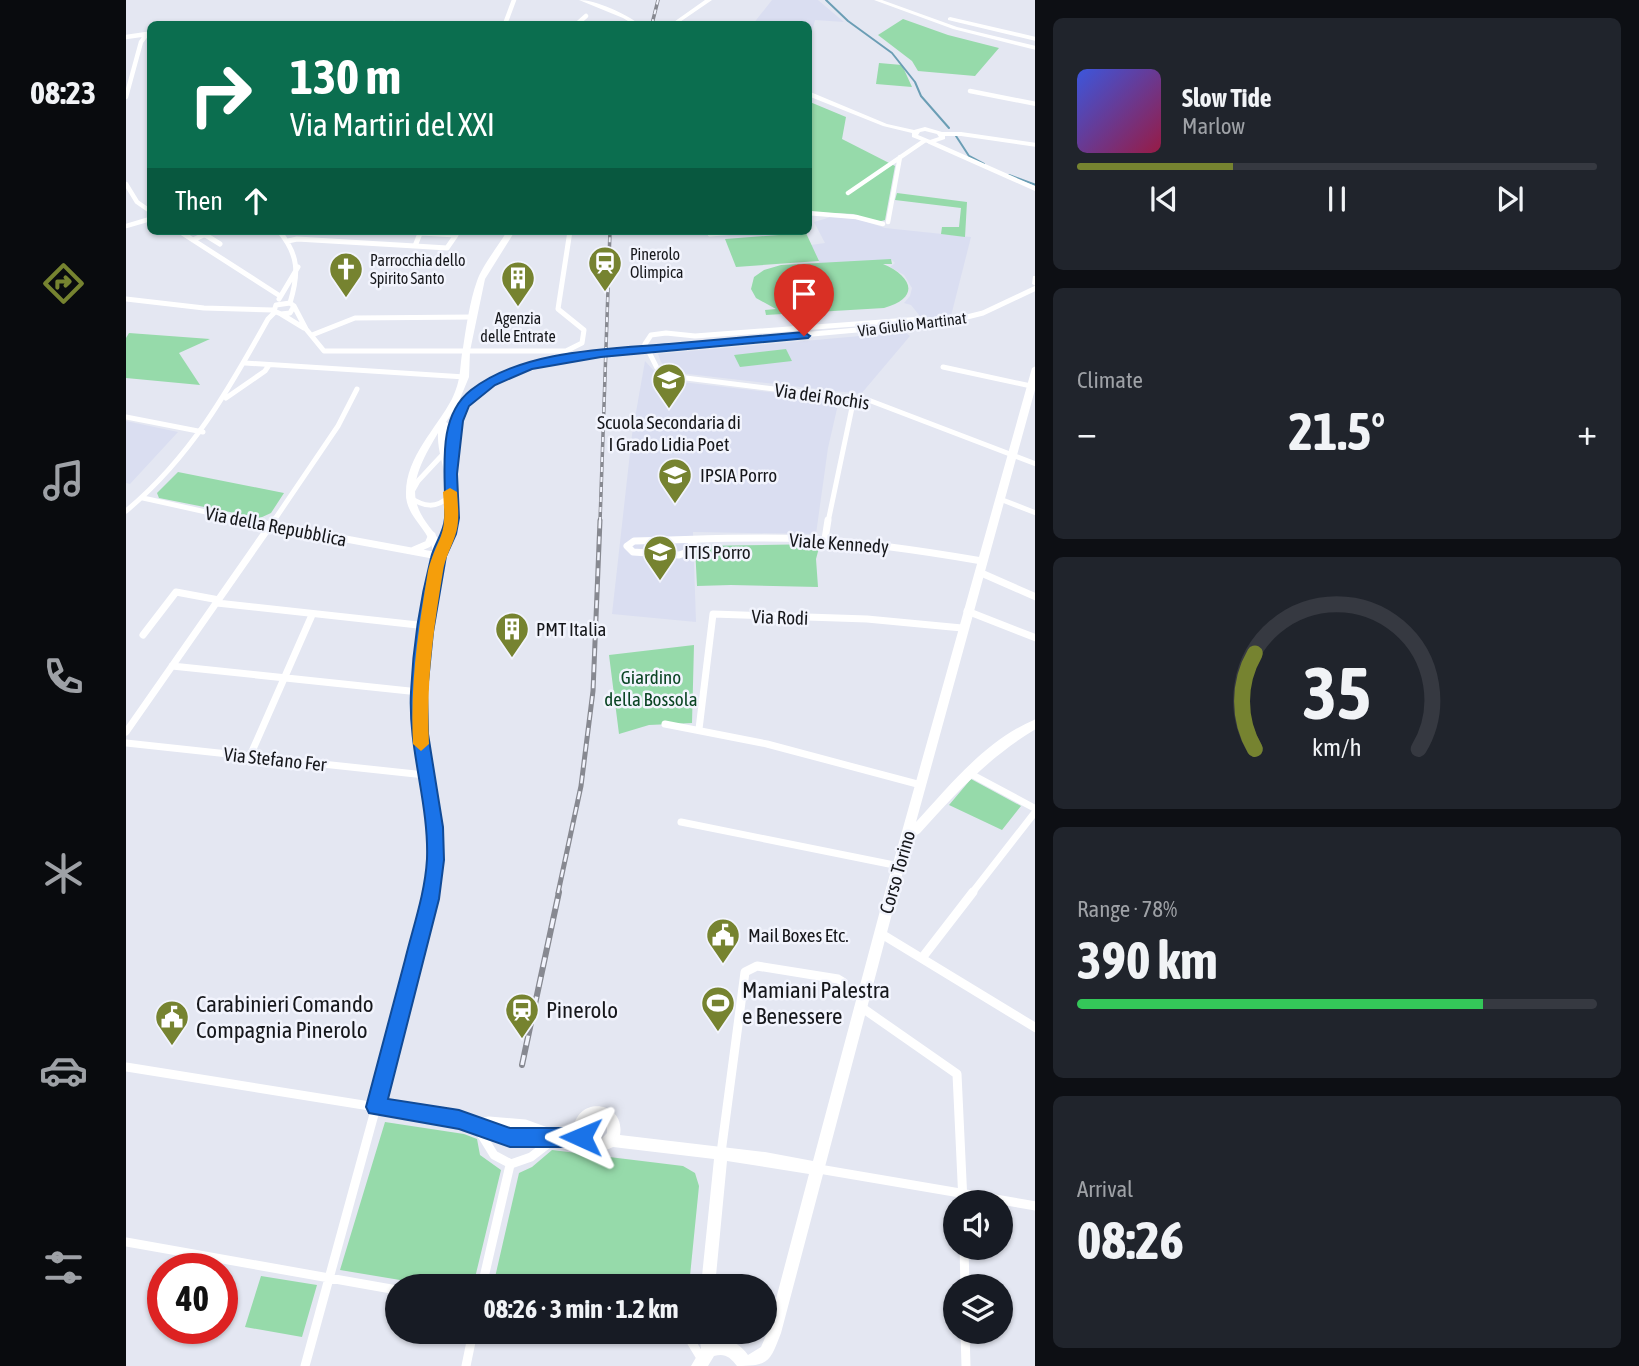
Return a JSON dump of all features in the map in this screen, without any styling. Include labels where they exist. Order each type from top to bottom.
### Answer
[{"type":"street","points":[[506,21],[514,0]]},
{"type":"street","points":[[583,0],[629,21]]},
{"type":"street","points":[[678,21],[709,0]]},
{"type":"street","points":[[877,0],[1035,46]]},
{"type":"street","points":[[887,0],[961,35],[1035,46]]},
{"type":"street","points":[[600,8],[622,21]]},
{"type":"street","points":[[580,21],[586,16]]},
{"type":"street","points":[[126,37],[147,34],[126,97]]},
{"type":"street","points":[[970,91],[1035,104]]},
{"type":"street","points":[[812,95],[885,125],[914,132],[930,129],[941,137],[945,148]]},
{"type":"street","points":[[914,132],[916,138],[945,148],[1035,189]]},
{"type":"street","points":[[848,193],[897,159],[941,137],[961,134],[1035,145]]},
{"type":"street","points":[[812,213],[886,223],[897,159]]},
{"type":"street","points":[[126,184],[137,202],[147,209]]},
{"type":"street","points":[[126,226],[147,220]]},
{"type":"street","points":[[185,235],[280,296]]},
{"type":"street","points":[[192,240],[205,235],[220,244]]},
{"type":"street","points":[[126,299],[208,309],[292,311],[298,266],[296,253],[283,235]]},
{"type":"street","points":[[415,246],[420,235]]},
{"type":"street","points":[[288,241],[447,248],[456,235]]},
{"type":"street","points":[[450,474],[440,444],[442,433],[465,377],[471,317],[481,279],[508,235]]},
{"type":"street","points":[[276,310],[306,329],[322,350],[327,352],[530,353],[571,349],[582,343],[584,330],[558,309],[569,235]]},
{"type":"street","points":[[126,511],[143,498],[203,432],[225,399],[268,319],[276,310],[280,296],[298,266]]},
{"type":"street","name":"Via Giulio Martinat","points":[[452,442],[463,405],[490,383],[529,365],[601,353],[947,322],[984,313],[1034,284]]},
{"type":"street","points":[[276,310],[292,305]]},
{"type":"street","points":[[292,305],[306,329]]},
{"type":"street","points":[[312,335],[355,318],[471,317]]},
{"type":"street","name":"Via dei Rochis","points":[[922,319],[695,336],[660,333],[647,339],[645,344],[654,364],[666,374],[871,401],[1035,464]]},
{"type":"street","points":[[244,363],[465,377]]},
{"type":"street","points":[[225,399],[265,371],[269,365]]},
{"type":"street","points":[[943,368],[1031,386]]},
{"type":"street","name":"Corso Torino","points":[[745,1366],[766,1352],[774,1334],[962,628],[1035,373]]},
{"type":"street","points":[[126,732],[338,426],[358,389]]},
{"type":"street","points":[[825,540],[839,456],[854,398]]},
{"type":"street","points":[[438,556],[437,545],[409,498],[409,482],[456,399]]},
{"type":"street","points":[[126,416],[203,432]]},
{"type":"street","points":[[409,498],[418,481],[452,442]]},
{"type":"street","points":[[305,1366],[430,899],[436,860],[435,838],[419,734],[419,692],[438,556],[450,526],[452,442]]},
{"type":"street","points":[[409,498],[431,507],[438,506],[450,496]]},
{"type":"street","name":"Via della Repubblica","points":[[143,498],[270,526],[438,556]]},
{"type":"street","points":[[1000,499],[1035,513]]},
{"type":"street","points":[[410,551],[422,548],[432,536]]},
{"type":"street","name":"Viale Kennedy","points":[[695,540],[685,553],[679,555],[633,552],[627,548],[635,541],[695,540],[825,540],[914,548],[980,567],[1035,597]]},
{"type":"street","points":[[143,635],[176,592],[218,602],[312,615],[427,626]]},
{"type":"street","points":[[967,611],[1035,638]]},
{"type":"street","name":"Via Rodi","points":[[699,729],[713,614],[867,619],[962,628]]},
{"type":"street","points":[[250,756],[312,615]]},
{"type":"street","points":[[172,666],[419,692]]},
{"type":"street","points":[[908,835],[968,773],[1001,745],[1035,723]]},
{"type":"street","points":[[665,724],[767,744],[921,785]]},
{"type":"street","name":"Via Stefano Fer","points":[[126,743],[425,775]]},
{"type":"street","points":[[922,958],[1035,810],[968,773]]},
{"type":"street","points":[[681,822],[899,866]]},
{"type":"street","points":[[880,933],[1035,1028]]},
{"type":"street","points":[[709,1274],[721,1153],[744,972],[757,965],[838,979],[843,982],[844,989],[957,1074],[963,1190]]},
{"type":"street","points":[[126,1067],[475,1124],[510,1138],[581,1137],[595,1146],[610,1140],[721,1153],[943,1194]]},
{"type":"street","points":[[581,1137],[579,1126],[585,1117],[601,1113],[609,1117],[614,1125],[610,1140]]},
{"type":"street","points":[[475,1124],[487,1149],[496,1159],[510,1165],[527,1161],[558,1136]]},
{"type":"street","points":[[485,1274],[510,1165]]},
{"type":"street","points":[[1013,1204],[1035,1206]]},
{"type":"street","points":[[126,1242],[385,1288]]},
{"type":"street","points":[[466,1366],[471,1344]]},
{"type":"street","points":[[965,1344],[966,1366]]},
{"type":"street","points":[[703,1358],[715,1347],[730,1348],[737,1353],[745,1366]]},
{"type":"shaded area","points":[[772,0],[818,0],[844,22],[815,20],[812,32],[812,21],[755,21]]},
{"type":"shaded area","points":[[831,217],[858,219],[885,228],[971,237],[951,316],[924,321],[911,305],[904,303],[912,288],[904,275],[890,267],[895,263],[892,260],[820,264],[811,245],[825,243],[814,222]]},
{"type":"shaded area","points":[[905,332],[910,336],[861,394],[679,373],[667,368],[658,354]]},
{"type":"shaded area","points":[[645,361],[656,373],[682,382],[839,400],[828,448],[816,534],[693,532],[696,622],[612,614],[632,435]]},
{"type":"shaded area","points":[[126,421],[178,432],[130,484],[126,483]]},
{"type":"green space","points":[[903,19],[948,35],[999,48],[975,76],[918,71],[912,61],[878,35]]},
{"type":"green space","points":[[879,63],[902,65],[912,87],[876,84]]},
{"type":"green space","points":[[812,103],[846,117],[842,139],[895,166],[885,220],[878,222],[853,214],[812,212]]},
{"type":"green space","points":[[897,193],[967,202],[965,237],[941,234],[942,227],[959,227],[961,208],[895,200]]},
{"type":"green space","points":[[807,235],[819,261],[736,267],[725,239]]},
{"type":"green space","points":[[891,259],[892,264],[883,264],[901,275],[906,281],[908,293],[896,304],[884,308],[766,315],[765,310],[776,309],[756,298],[751,289],[754,277],[764,270],[781,265]]},
{"type":"green space","points":[[129,333],[210,339],[179,353],[200,385],[126,378],[126,338]]},
{"type":"green space","points":[[786,349],[792,361],[740,367],[734,355]]},
{"type":"green space","points":[[178,472],[284,493],[271,513],[260,518],[159,498],[157,493]]},
{"type":"green space","points":[[820,544],[816,559],[818,587],[697,586],[695,546]]},
{"type":"green space","name":"Giardino della Bossola","points":[[694,645],[692,723],[649,725],[619,734],[609,655]]},
{"type":"green space","points":[[971,779],[1021,806],[1002,830],[949,805]]},
{"type":"green space","points":[[385,1122],[464,1134],[477,1139],[480,1155],[501,1170],[476,1274],[385,1274],[385,1278],[340,1270]]},
{"type":"green space","points":[[552,1150],[683,1166],[695,1173],[699,1186],[690,1274],[496,1274],[519,1173],[532,1167]]},
{"type":"green space","points":[[261,1276],[317,1285],[302,1337],[245,1327]]},
{"type":"waterway","points":[[826,0],[848,21],[892,53],[915,82],[921,96],[949,128]]},
{"type":"waterway","points":[[956,136],[969,156],[984,164]]},
{"type":"waterway","points":[[1009,175],[1035,185]]},
{"type":"railway","points":[[653,21],[658,0]]},
{"type":"railway","points":[[600,522],[610,235]]},
{"type":"railway","points":[[558,893],[581,786],[593,691],[600,520]]},
{"type":"railway","points":[[522,1065],[559,892]]},
{"type":"slow traffic","points":[[421,744],[419,692],[425,632],[438,556],[449,534],[452,518],[450,492]]},
{"type":"place","name":"Pinerolo Olimpica","points":[[605,293]]},
{"type":"place","name":"Parrocchia dello Spirito Santo","points":[[346,299]]},
{"type":"place","name":"Agenzia delle Entrate","points":[[518,308]]},
{"type":"place","name":"Scuola Secondaria di I Grado Lidia Poet","points":[[669,410]]},
{"type":"place","name":"IPSIA Porro","points":[[675,505]]},
{"type":"place","name":"ITIS Porro","points":[[660,582]]},
{"type":"place","name":"PMT Italia","points":[[512,659]]},
{"type":"place","name":"Mail Boxes Etc.","points":[[723,965]]},
{"type":"place","name":"Mamiani Palestra e Benessere","points":[[718,1033]]},
{"type":"place","name":"Pinerolo","points":[[522,1040]]},
{"type":"place","name":"Carabinieri Comando Compagnia Pinerolo","points":[[172,1047]]},
{"type":"route","points":[[581,1137],[510,1138],[459,1119],[376,1107],[430,899],[436,860],[434,827],[419,734],[419,692],[425,632],[438,556],[449,534],[452,518],[450,474],[452,442],[457,421],[463,405],[474,393],[529,365],[601,353],[804,336]]}]
